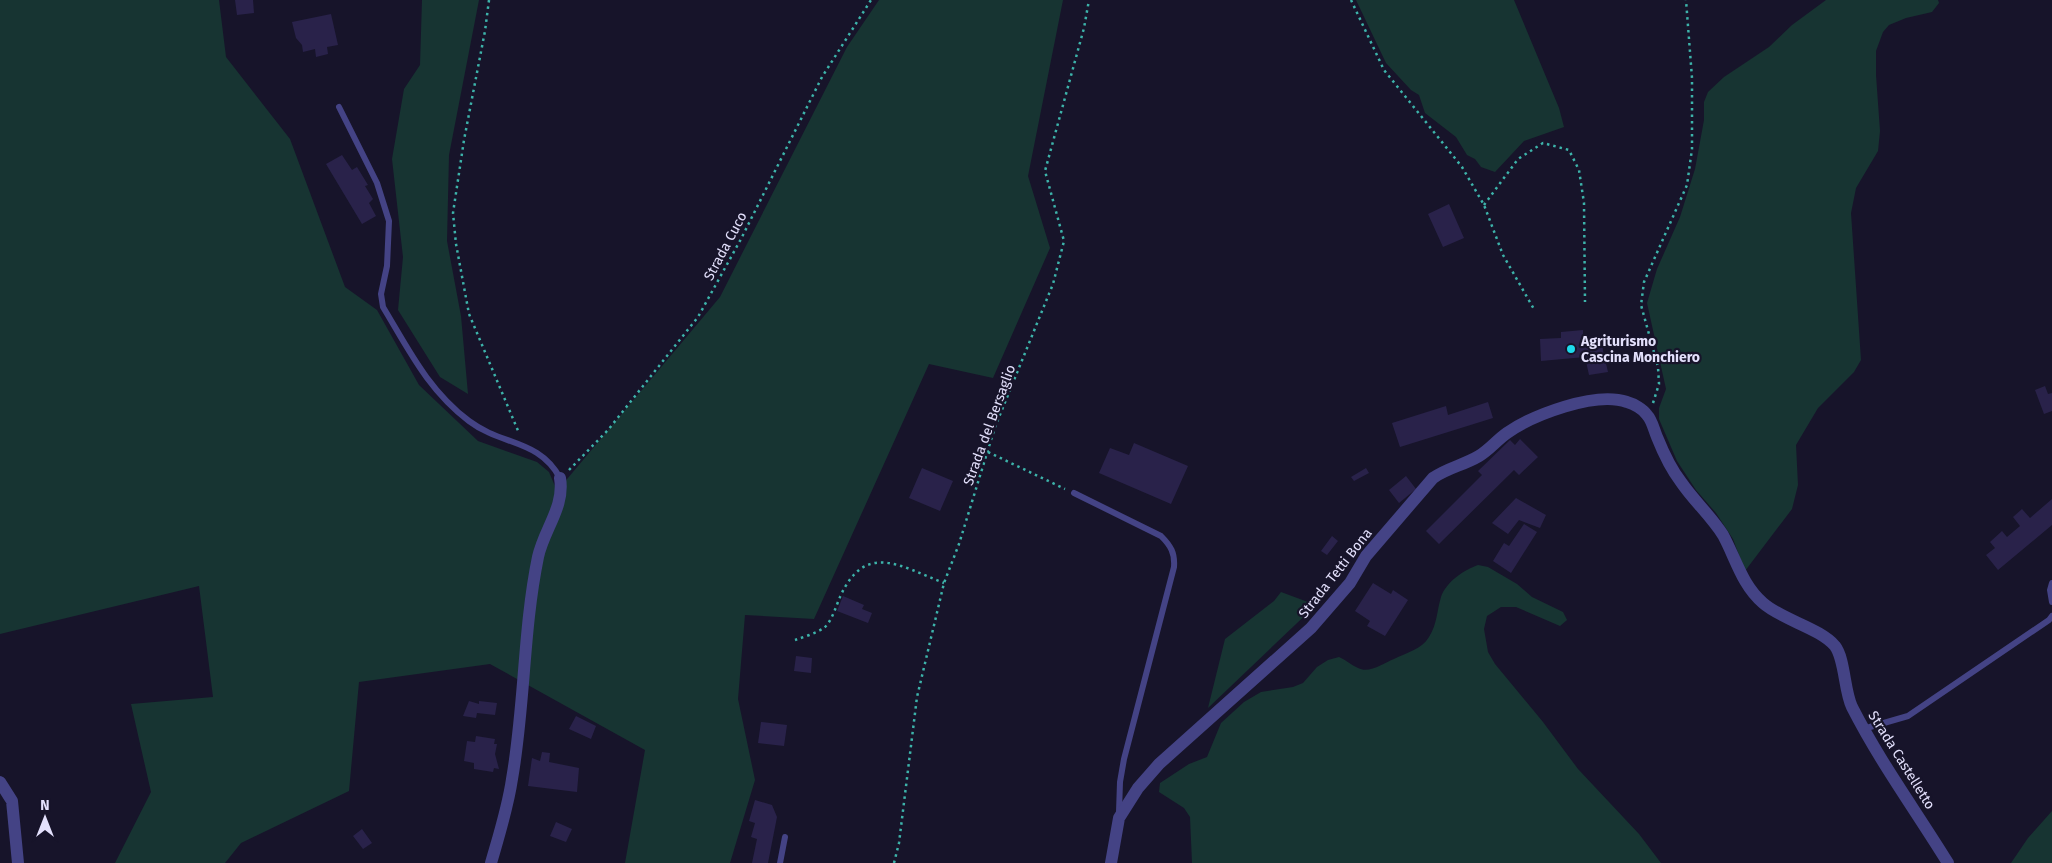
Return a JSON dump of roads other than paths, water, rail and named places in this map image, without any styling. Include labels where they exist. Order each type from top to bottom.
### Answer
[{"type":"street","name":"Strada Tetti Bona","points":[[1111,863],[1119,818],[1138,788],[1159,764],[1311,628],[1350,583],[1366,556],[1433,478],[1444,470],[1482,455],[1504,434],[1524,422],[1560,408],[1601,400],[1617,400],[1637,407],[1647,414]]},
{"type":"street","name":"Strada Castelletto","points":[[1647,414],[1672,469],[1681,483],[1713,520],[1723,536],[1743,578],[1754,594],[1764,605],[1778,614],[1820,635],[1834,645],[1840,659],[1848,699],[1863,729],[1948,863]]},
{"type":"street","points":[[491,863],[512,779],[531,590],[541,542],[560,503],[563,490],[560,478]]},
{"type":"street","points":[[0,782],[12,801],[18,863]]},
{"type":"lane","points":[[339,107],[377,183],[389,221],[387,266],[381,294],[383,307],[429,383],[448,404],[471,422],[488,432],[543,455],[554,467],[560,478]]},
{"type":"lane","points":[[1074,493],[1161,536],[1171,546],[1175,556],[1174,567],[1124,759],[1120,782],[1119,818]]},
{"type":"lane","points":[[2052,583],[2050,590],[2052,602]]},
{"type":"lane","points":[[1863,729],[1908,716],[2042,626],[2052,616]]},
{"type":"lane","points":[[780,863],[785,837]]},
{"type":"place","name":"Agriturismo Cascina Monchiero","points":[[1571,349]]}]
